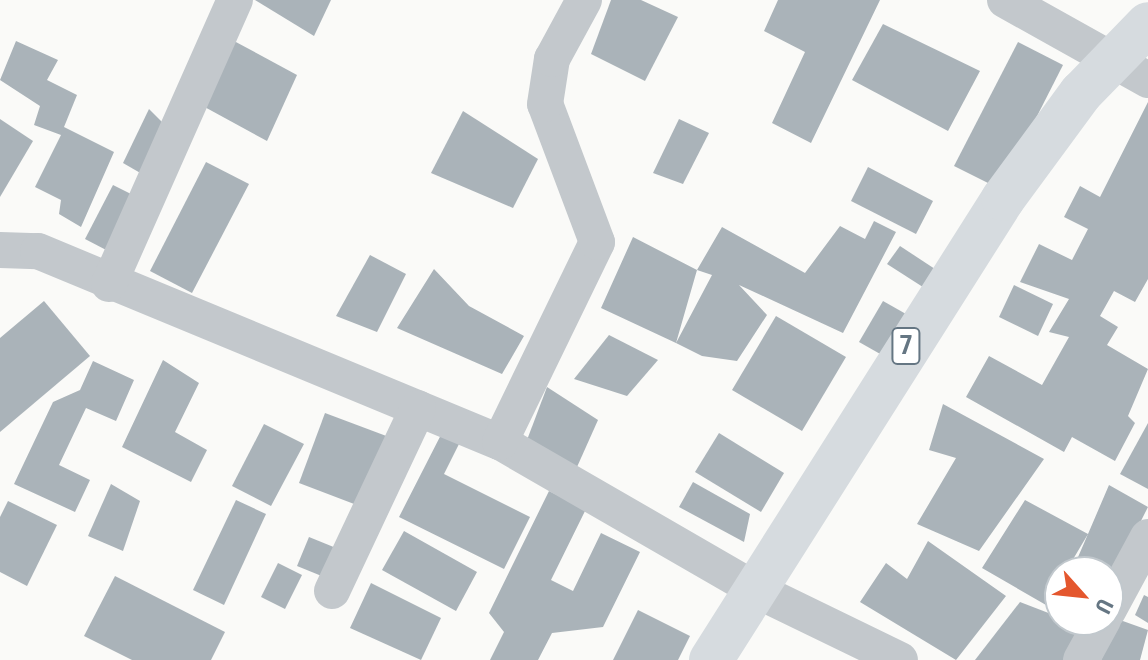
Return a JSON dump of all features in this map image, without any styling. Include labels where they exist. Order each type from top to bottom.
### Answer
[{"type":"highway","name":"7","points":[[711,660],[928,309],[1134,48]]},
{"type":"street","points":[[109,284],[235,0]]},
{"type":"street","points":[[500,442],[597,242],[545,104],[552,59],[584,0]]},
{"type":"street","points":[[1005,0],[1134,48]]},
{"type":"street","points":[[0,250],[38,251],[109,284],[500,442],[756,590],[900,660]]},
{"type":"street","points":[[332,591],[418,408]]},
{"type":"street","points":[[1124,581],[1148,537]]},
{"type":"street","points":[[1081,660],[1094,636]]},
{"type":"building","points":[[255,0],[331,0],[314,36]]},
{"type":"building","points":[[611,0],[641,0],[678,17],[645,81],[591,54]]},
{"type":"building","points":[[778,0],[880,0],[811,143],[772,123],[805,52],[764,31]]},
{"type":"building","points":[[883,24],[980,71],[948,131],[852,80]]},
{"type":"building","points":[[16,41],[58,60],[47,80],[77,95],[64,127],[114,152],[81,227],[59,214],[61,200],[35,187],[61,135],[34,125],[40,106],[0,80]]},
{"type":"building","points":[[234,41],[297,75],[267,141],[201,105]]},
{"type":"building","points":[[1018,42],[1063,65],[1000,189],[954,166]]},
{"type":"building","points":[[1148,102],[1148,279],[1135,302],[1114,291],[1100,316],[1118,327],[1107,345],[1148,369],[1128,416],[1135,423],[1115,461],[1072,437],[1064,452],[966,397],[989,356],[1042,385],[1069,337],[1049,332],[1069,299],[1020,282],[1039,244],[1072,260],[1088,229],[1064,217],[1080,186],[1100,197]]},
{"type":"building","points":[[149,109],[170,130],[149,178],[123,163]]},
{"type":"building","points":[[463,111],[538,159],[513,208],[431,173]]},
{"type":"building","points":[[0,119],[33,141],[0,197]]},
{"type":"building","points":[[679,119],[709,133],[683,184],[653,173]]},
{"type":"building","points":[[206,162],[249,184],[192,293],[150,271]]},
{"type":"building","points":[[868,167],[933,201],[916,234],[851,201]]},
{"type":"building","points":[[113,185],[135,196],[110,252],[85,239]]},
{"type":"building","points":[[874,221],[896,232],[843,333],[739,285],[767,315],[737,361],[702,356],[676,343],[712,275],[697,270],[722,227],[805,273],[840,226],[865,239]]},
{"type":"building","points":[[633,237],[697,270],[676,343],[601,308]]},
{"type":"building","points":[[900,246],[938,271],[926,289],[887,264]]},
{"type":"building","points":[[370,255],[406,274],[377,332],[336,316]]},
{"type":"building","points":[[434,269],[469,306],[524,336],[502,374],[397,328]]},
{"type":"building","points":[[1014,285],[1053,304],[1038,336],[999,317]]},
{"type":"building","points":[[44,301],[90,356],[0,432],[0,338]]},
{"type":"building","points":[[883,301],[906,314],[882,355],[859,342]]},
{"type":"building","points":[[776,316],[846,357],[802,431],[732,390]]},
{"type":"building","points":[[609,335],[658,360],[627,396],[574,379]]},
{"type":"building","points":[[163,360],[199,383],[175,432],[207,450],[191,482],[122,447]]},
{"type":"building","points":[[93,361],[134,380],[116,421],[86,408],[59,465],[90,480],[75,512],[14,484],[53,402],[80,390]]},
{"type":"building","points":[[547,387],[598,420],[577,467],[527,440]]},
{"type":"building","points":[[943,404],[1044,459],[979,551],[917,524],[956,458],[929,450]]},
{"type":"building","points":[[325,413],[389,437],[362,507],[299,483]]},
{"type":"building","points":[[447,423],[465,432],[444,474],[530,517],[504,569],[399,517]]},
{"type":"building","points":[[1148,423],[1148,489],[1120,474]]},
{"type":"building","points":[[264,424],[304,444],[271,506],[232,486]]},
{"type":"building","points":[[719,433],[784,473],[761,512],[695,472]]},
{"type":"building","points":[[693,482],[750,514],[744,542],[679,507]]},
{"type":"building","points":[[111,484],[140,501],[123,551],[88,536]]},
{"type":"building","points":[[1109,485],[1148,507],[1123,556],[1078,556]]},
{"type":"building","points":[[549,491],[586,509],[551,580],[573,591],[601,533],[640,552],[603,627],[552,633],[538,660],[490,660],[504,632],[489,613]]},
{"type":"building","points":[[236,500],[266,514],[224,605],[193,590]]},
{"type":"building","points":[[1025,500],[1088,534],[1075,556],[1044,556],[1044,604],[982,568]]},
{"type":"building","points":[[8,501],[57,525],[27,586],[0,572],[0,517]]},
{"type":"building","points":[[404,531],[477,572],[456,611],[382,570]]},
{"type":"building","points":[[309,537],[341,550],[329,579],[297,566]]},
{"type":"building","points":[[928,541],[1006,596],[956,660],[860,602],[886,563],[907,579]]},
{"type":"building","points":[[278,563],[302,575],[285,609],[261,597]]},
{"type":"building","points":[[115,576],[225,632],[211,660],[132,660],[84,636]]},
{"type":"building","points":[[371,583],[441,618],[421,660],[350,628]]},
{"type":"building","points":[[1144,595],[1148,597],[1148,623],[1135,615]]},
{"type":"building","points":[[1020,602],[1044,611],[1044,636],[1086,636],[1072,660],[975,660]]},
{"type":"building","points":[[638,610],[690,636],[678,660],[613,660]]},
{"type":"building","points":[[1124,621],[1148,630],[1140,660],[1101,660],[1112,636],[1124,636]]}]
